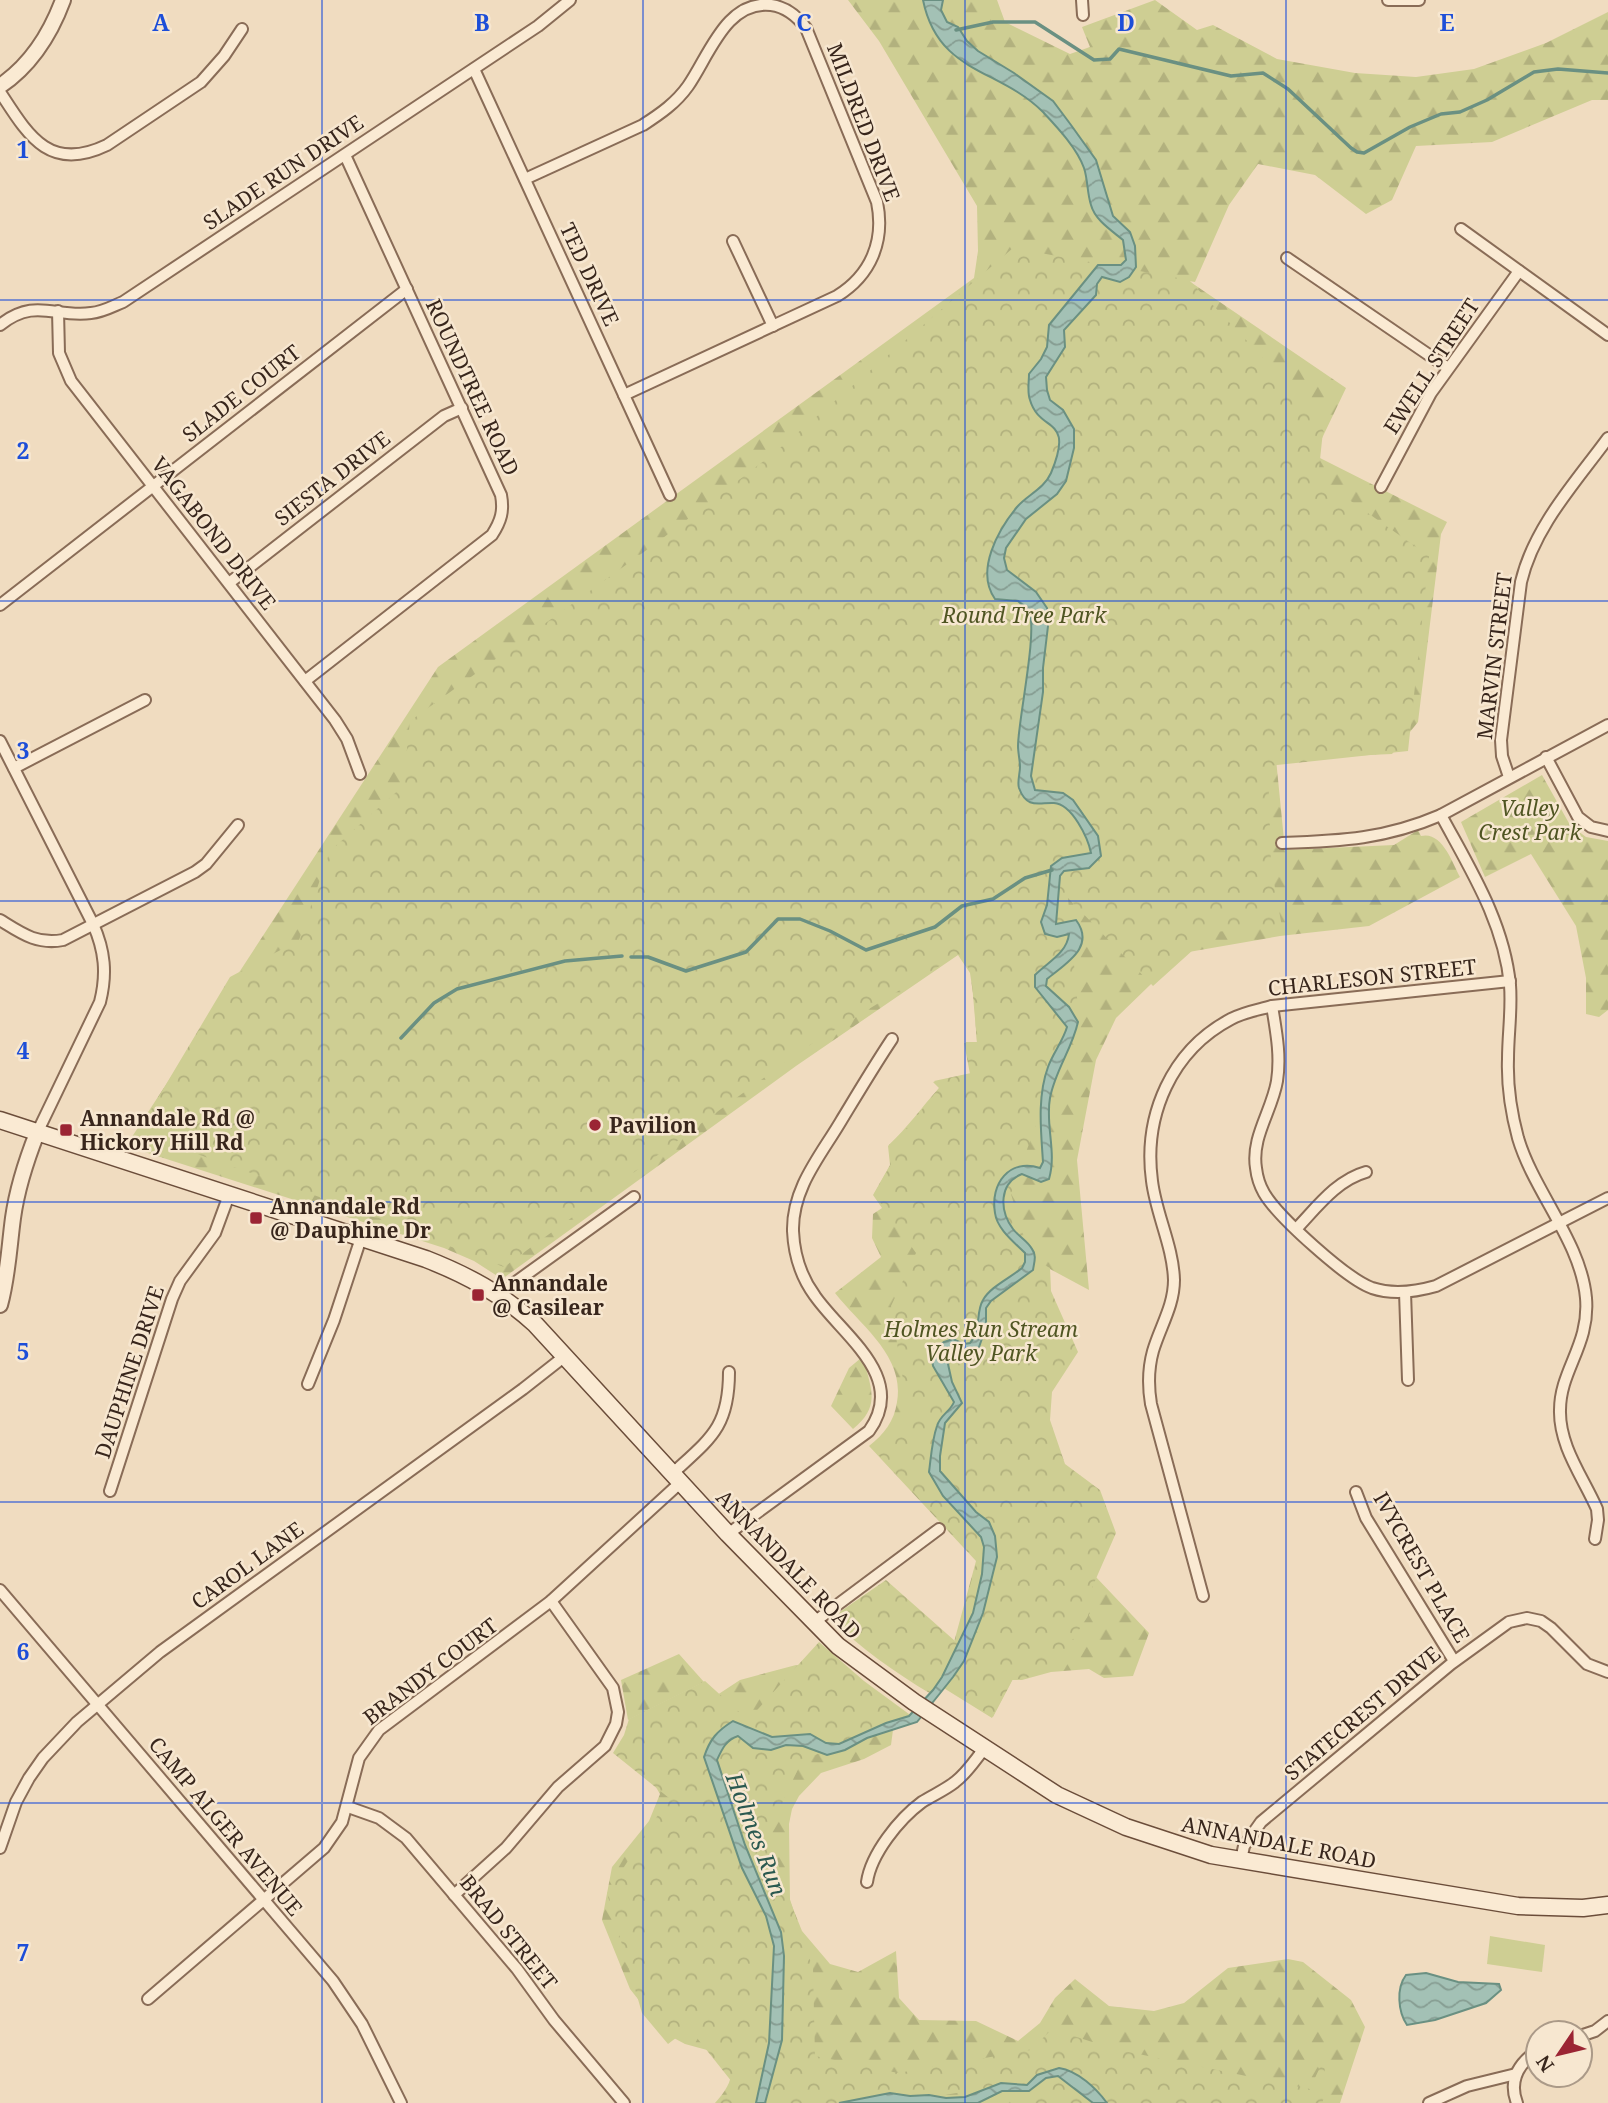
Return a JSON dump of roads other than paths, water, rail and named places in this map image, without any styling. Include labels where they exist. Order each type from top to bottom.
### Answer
[{"type":"main road","name":"ANNANDALE ROAD","points":[[0,1120],[456,1271],[499,1294],[535,1324],[728,1534],[838,1646],[984,1749],[1045,1788],[1092,1813],[1187,1849],[1241,1860],[1518,1906],[1570,1908],[1608,1905]]},
{"type":"street","points":[[0,86],[20,71],[38,49],[51,30],[63,0]]},
{"type":"street","name":"SLADE RUN DRIVE","points":[[0,324],[33,309],[91,313],[123,302],[538,26],[570,0]]},
{"type":"street","points":[[1082,0],[1083,15]]},
{"type":"street","points":[[1388,0],[1419,0]]},
{"type":"street","name":"MILDRED DRIVE","points":[[525,179],[643,125],[658,115],[686,88],[727,23],[742,10],[765,4],[787,10],[800,19],[806,28],[877,202],[880,229],[873,258],[857,282],[837,296],[624,395]]},
{"type":"street","points":[[0,92],[23,128],[45,148],[66,155],[92,152],[107,145],[201,82],[224,56],[242,29]]},
{"type":"street","name":"TED DRIVE","points":[[474,69],[670,495]]},
{"type":"street","name":"ROUNDTREE ROAD","points":[[304,681],[492,535],[498,526],[503,506],[501,495],[462,408],[345,155]]},
{"type":"street","points":[[1461,229],[1608,335]]},
{"type":"street","points":[[733,241],[773,326]]},
{"type":"street","points":[[1287,258],[1448,368]]},
{"type":"street","name":"EWELL STREET","points":[[1381,487],[1405,440],[1448,368],[1519,271]]},
{"type":"street","name":"SLADE COURT","points":[[0,605],[407,289]]},
{"type":"street","name":"VAGABOND DRIVE","points":[[58,311],[59,353],[71,381],[347,739],[360,774]]},
{"type":"street","name":"SIESTA DRIVE","points":[[229,583],[444,416],[462,408]]},
{"type":"street","name":"MARVIN STREET","points":[[1508,777],[1501,740],[1521,582],[1526,562],[1543,527],[1608,438]]},
{"type":"street","points":[[14,768],[145,700]]},
{"type":"street","points":[[1282,843],[1366,838],[1407,828],[1441,814],[1608,725]]},
{"type":"street","points":[[0,741],[93,925],[104,955],[104,986],[100,1002],[37,1133],[19,1187],[0,1305]]},
{"type":"street","points":[[1546,757],[1578,817],[1591,827],[1608,831]]},
{"type":"street","points":[[1441,814],[1494,916],[1510,981],[1507,1072],[1513,1118],[1528,1164],[1577,1259],[1583,1277],[1587,1313],[1580,1347],[1561,1397],[1561,1427],[1571,1457],[1597,1509],[1595,1539]]},
{"type":"street","points":[[0,920],[41,942],[63,940],[195,872],[206,864],[237,825]]},
{"type":"street","name":"CHARLESON STREET","points":[[1203,1596],[1149,1390],[1152,1354],[1169,1310],[1174,1280],[1152,1183],[1150,1144],[1158,1103],[1173,1072],[1184,1056],[1212,1030],[1232,1018],[1272,1006],[1510,981]]},
{"type":"street","points":[[1272,1006],[1279,1063],[1271,1104],[1257,1141],[1255,1168],[1264,1194],[1272,1205],[1334,1264],[1359,1282],[1388,1292],[1405,1292],[1436,1286],[1608,1198]]},
{"type":"street","points":[[728,1534],[869,1431],[877,1420],[881,1386],[873,1365],[813,1294],[799,1268],[793,1231],[804,1179],[892,1039]]},
{"type":"street","points":[[1297,1228],[1340,1184],[1350,1177],[1367,1172]]},
{"type":"street","name":"DAUPHINE DRIVE","points":[[110,1491],[172,1299],[180,1281],[215,1233],[229,1195]]},
{"type":"street","points":[[499,1294],[634,1197]]},
{"type":"street","points":[[308,1384],[334,1320],[361,1238]]},
{"type":"street","points":[[1405,1292],[1408,1380]]},
{"type":"street","name":"CAROL LANE","points":[[0,1848],[16,1802],[36,1768],[58,1740],[98,1705],[179,1638],[565,1356]]},
{"type":"street","name":"BRANDY COURT","points":[[148,1999],[324,1848],[342,1822],[348,1807],[359,1758],[379,1730],[551,1601],[677,1478],[721,1422],[726,1408],[729,1372]]},
{"type":"street","name":"IVYCREST PLACE","points":[[1356,1492],[1366,1518],[1454,1661]]},
{"type":"street","points":[[813,1623],[939,1529]]},
{"type":"street","name":"CAMP ALGER AVENUE","points":[[0,1591],[345,1998],[377,2051],[401,2103]]},
{"type":"street","points":[[454,1895],[506,1848],[558,1787],[605,1746],[616,1724],[618,1712],[613,1688],[551,1601]]},
{"type":"street","name":"STATECREST DRIVE","points":[[1241,1860],[1244,1846],[1261,1822],[1454,1661],[1509,1622],[1527,1618],[1541,1621],[1587,1664],[1608,1672]]},
{"type":"street","points":[[867,1882],[877,1852],[904,1819],[924,1801],[956,1782],[984,1749]]},
{"type":"street","name":"BRAD STREET","points":[[348,1807],[366,1812],[391,1826],[405,1838],[517,1969],[554,2020],[624,2103]]},
{"type":"street","points":[[1517,2103],[1513,2088],[1516,2074],[1524,2062]]},
{"type":"street","points":[[1429,2103],[1467,2086],[1516,2074]]},
{"type":"water","points":[[923,0],[943,0],[941,10],[947,22],[958,27],[967,41],[1053,101],[1096,160],[1113,216],[1130,232],[1135,246],[1136,267],[1129,277],[1120,282],[1102,277],[1097,284],[1096,295],[1064,330],[1065,347],[1046,377],[1050,400],[1063,410],[1074,429],[1074,448],[1066,481],[1057,494],[1026,519],[1006,548],[1004,558],[1007,570],[1036,592],[1047,608],[1043,692],[1031,776],[1035,790],[1063,793],[1073,800],[1098,836],[1101,856],[1089,868],[1064,871],[1060,876],[1056,924],[1076,920],[1083,938],[1076,954],[1047,979],[1046,986],[1069,1007],[1078,1022],[1050,1098],[1052,1159],[1049,1179],[1041,1182],[1022,1174],[1014,1178],[1005,1190],[1005,1214],[1015,1232],[1034,1251],[1033,1270],[991,1301],[986,1308],[986,1327],[978,1350],[963,1353],[954,1348],[946,1355],[952,1382],[962,1403],[945,1423],[940,1471],[976,1512],[989,1522],[995,1536],[997,1557],[983,1613],[964,1661],[917,1722],[867,1738],[845,1750],[827,1755],[803,1746],[786,1745],[771,1750],[753,1748],[738,1736],[727,1742],[717,1760],[745,1845],[781,1932],[784,1956],[782,2040],[765,2103],[756,2103],[769,2043],[774,1946],[766,1916],[742,1868],[704,1757],[715,1736],[733,1721],[772,1737],[810,1734],[826,1743],[839,1744],[909,1716],[942,1677],[973,1613],[982,1574],[984,1547],[981,1537],[943,1496],[929,1472],[937,1426],[954,1402],[933,1366],[931,1352],[953,1339],[964,1344],[970,1343],[976,1333],[979,1311],[986,1295],[1022,1268],[1025,1262],[1025,1253],[996,1219],[994,1202],[999,1183],[1011,1170],[1029,1166],[1040,1168],[1043,1162],[1042,1090],[1048,1067],[1067,1027],[1035,987],[1035,975],[1061,952],[1069,934],[1057,937],[1045,934],[1041,922],[1047,905],[1051,866],[1062,858],[1091,853],[1083,831],[1067,809],[1054,803],[1030,802],[1019,788],[1019,734],[1031,622],[1028,611],[1018,601],[995,599],[987,576],[996,539],[1017,507],[1048,479],[1057,455],[1058,433],[1035,411],[1028,390],[1029,374],[1047,347],[1049,325],[1098,265],[1121,265],[1126,260],[1123,240],[1104,224],[1093,210],[1084,168],[1077,153],[1060,131],[1026,98],[972,67],[942,43],[931,24]]},
{"type":"water","points":[[1426,1973],[1458,1982],[1499,1984],[1501,1990],[1486,2003],[1435,2020],[1407,2025],[1399,2000],[1403,1980],[1406,1975]]},
{"type":"water","points":[[1059,2068],[1086,2081],[1107,2103],[1093,2103],[1058,2076],[1046,2078],[1029,2091],[1002,2091],[978,2103],[839,2103],[890,2093],[965,2097],[1001,2083],[1027,2085],[1037,2075]]},
{"type":"waterway","points":[[956,30],[993,22],[1035,22],[1094,60],[1110,59],[1119,49],[1231,76],[1263,73],[1288,89],[1351,148],[1364,153],[1410,127],[1441,114],[1460,112],[1487,100],[1534,72],[1558,69],[1608,73]]},
{"type":"waterway","points":[[631,957],[648,957],[686,971],[746,952],[778,919],[800,919],[866,950],[935,927],[962,906],[993,899],[1025,878],[1052,870]]},
{"type":"waterway","points":[[401,1038],[434,1003],[457,989],[565,961],[622,956]]},
{"type":"place","name":"Pavilion","points":[[595,1125]]},
{"type":"place","name":"Annandale Rd @ Hickory Hill Rd","points":[[66,1130]]},
{"type":"place","name":"Annandale Rd @ Dauphine Dr","points":[[256,1218]]},
{"type":"place","name":"Annandale @ Casilear","points":[[478,1295]]},
{"type":"park label","name":"Round Tree Park","points":[[1024,615]]},
{"type":"park label","name":"Valley Crest Park","points":[[1530,820]]},
{"type":"park label","name":"Holmes Run Stream Valley Park","points":[[981,1341]]},
{"type":"water label","name":"Holmes Run","points":[[757,1834]]}]
